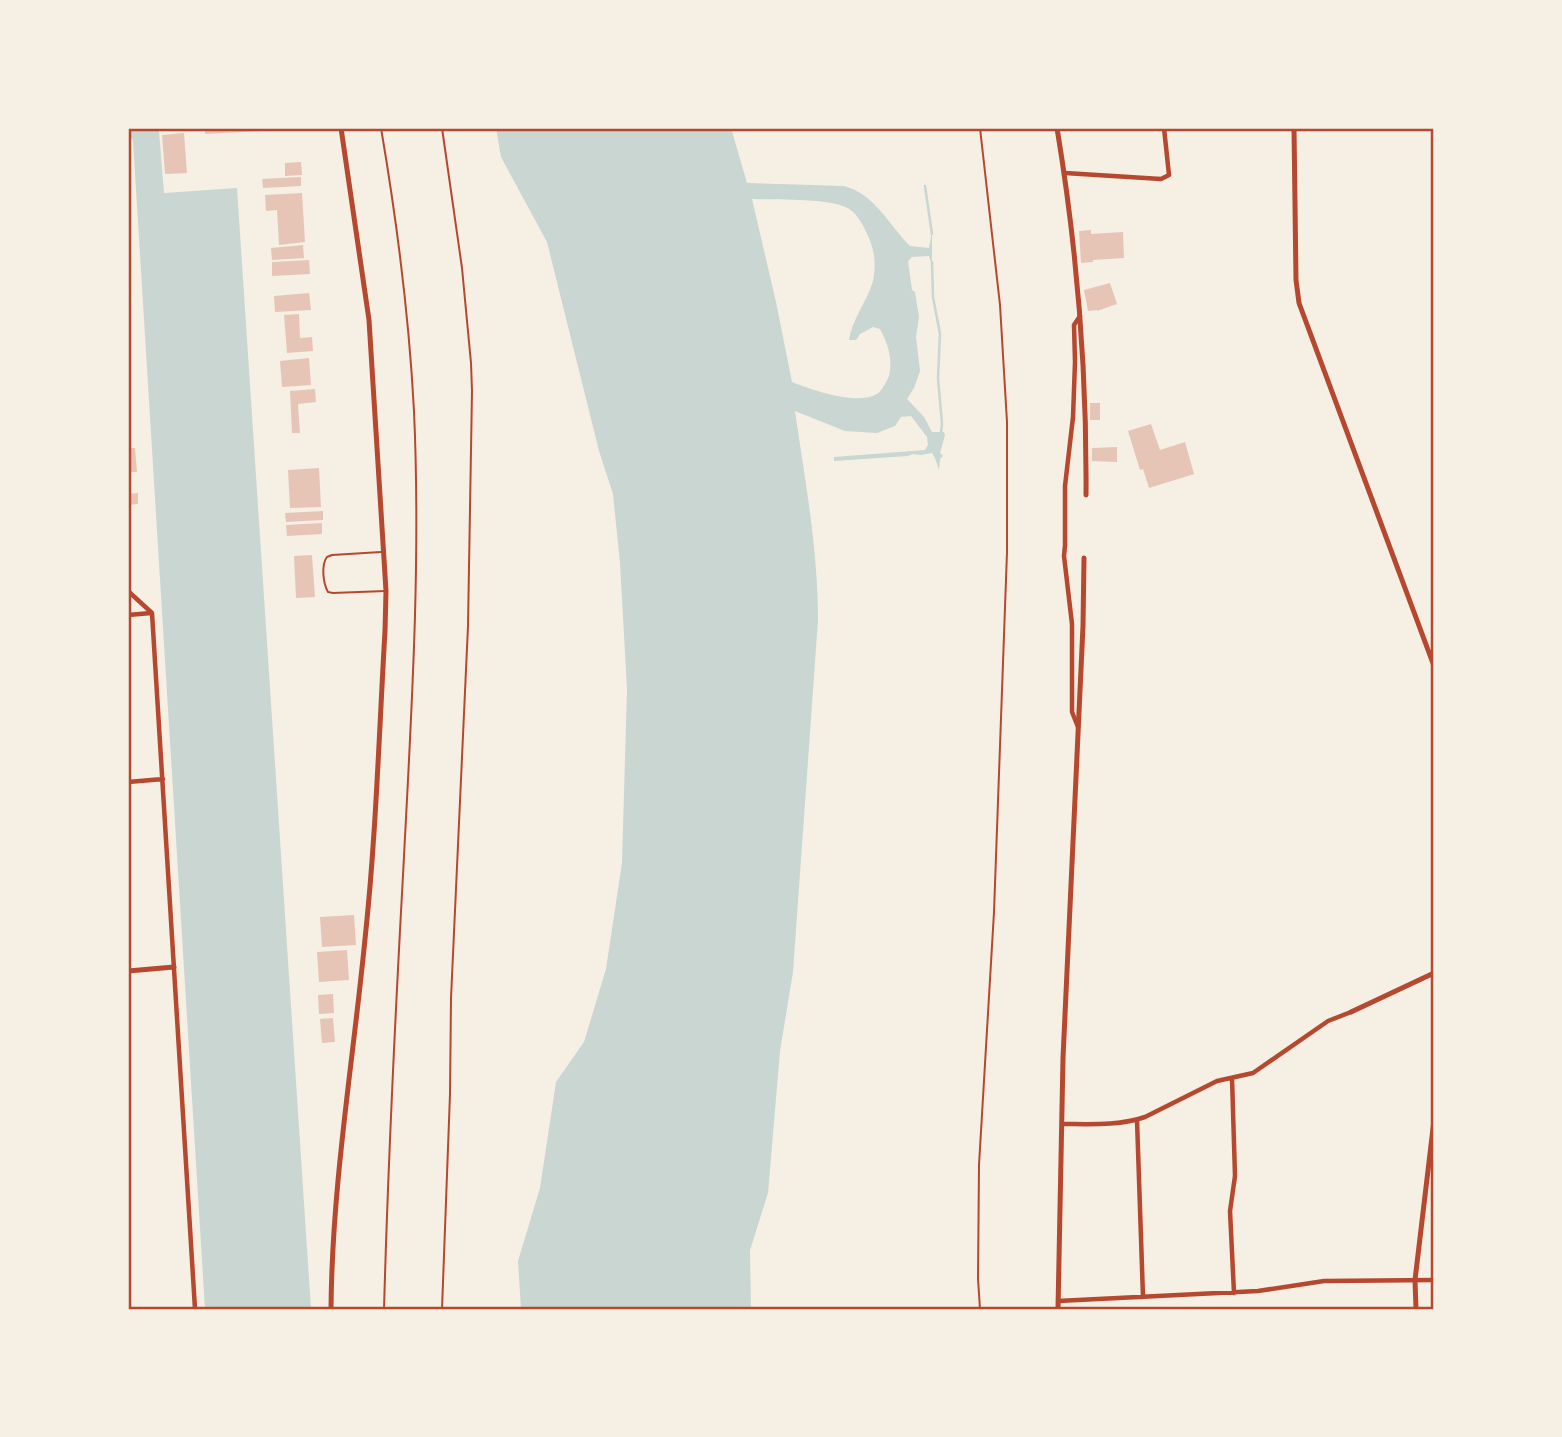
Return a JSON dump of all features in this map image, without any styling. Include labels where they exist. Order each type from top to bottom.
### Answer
[{"type":"street","points":[[331,1309],[337,1181],[368,901],[386,591],[369,320],[341,128]]},
{"type":"street","points":[[1057,128],[1065,173],[1081,315],[1086,495]]},
{"type":"street","points":[[1065,173],[1161,179],[1169,175],[1164,128]]},
{"type":"street","points":[[1294,128],[1296,280],[1299,303],[1434,666]]},
{"type":"street","points":[[1078,727],[1072,712],[1072,624],[1064,556],[1065,486],[1073,416],[1074,325],[1081,315]]},
{"type":"street","points":[[1058,1309],[1065,983],[1084,558]]},
{"type":"street","points":[[128,591],[152,613],[195,1309]]},
{"type":"street","points":[[128,615],[152,613]]},
{"type":"street","points":[[128,782],[163,779]]},
{"type":"street","points":[[128,971],[174,967]]},
{"type":"street","points":[[1062,1124],[1137,1120],[1209,1084],[1253,1073],[1328,1021],[1434,974]]},
{"type":"street","points":[[1232,1078],[1235,1176],[1230,1212],[1234,1293]]},
{"type":"street","points":[[1137,1120],[1143,1297]]},
{"type":"street","points":[[1416,1309],[1415,1280],[1434,1121]]},
{"type":"street","points":[[1058,1301],[1234,1293],[1324,1281],[1434,1280]]},
{"type":"lane","points":[[384,552],[332,555],[326,558],[325,587],[330,593],[386,591]]},
{"type":"path","points":[[381,128],[395,212],[410,348],[414,413],[416,597],[384,1309]]},
{"type":"path","points":[[442,128],[462,268],[472,391],[468,626],[451,998],[442,1309]]},
{"type":"path","points":[[980,128],[1000,305],[1007,422],[1007,552],[999,796],[979,1165],[980,1309]]},
{"type":"shaded area","points":[[128,128],[158,128],[164,193],[237,188],[311,1309],[205,1309],[133,141]]},
{"type":"shaded area","points":[[496,128],[731,128],[747,183],[844,186],[855,190],[873,203],[910,246],[929,248],[932,231],[932,265],[929,256],[912,257],[908,261],[919,317],[916,337],[920,371],[907,399],[924,417],[932,432],[944,432],[940,453],[943,456],[939,470],[932,453],[834,461],[834,457],[925,450],[928,445],[927,437],[911,416],[901,417],[895,426],[877,433],[845,431],[795,411],[813,541],[818,620],[793,972],[780,1051],[768,1193],[750,1250],[751,1309],[521,1309],[518,1261],[540,1188],[556,1082],[584,1042],[606,969],[622,863],[627,689],[613,494],[599,451],[547,242],[501,157]],"holes":[[[752,199],[833,203],[852,211],[862,224],[873,249],[874,275],[849,340],[856,340],[860,334],[873,327],[880,329],[890,358],[890,370],[877,394],[847,398],[792,382]]]},
{"type":"building","points":[[205,128],[282,128],[282,130],[205,134]]},
{"type":"building","points":[[184,133],[187,173],[165,174],[162,135]]},
{"type":"building","points":[[301,162],[302,175],[285,176],[285,163]]},
{"type":"building","points":[[301,177],[301,186],[263,188],[262,179]]},
{"type":"building","points":[[302,193],[305,242],[279,245],[277,210],[266,211],[265,195]]},
{"type":"building","points":[[1091,230],[1091,234],[1123,232],[1124,258],[1081,263],[1079,231]]},
{"type":"building","points":[[303,245],[304,258],[272,260],[271,248]]},
{"type":"building","points":[[309,260],[310,274],[272,276],[272,262]]},
{"type":"building","points":[[1110,283],[1117,304],[1097,311],[1088,311],[1084,290]]},
{"type":"building","points":[[309,293],[311,310],[275,312],[274,296]]},
{"type":"building","points":[[299,314],[300,338],[312,337],[313,351],[287,353],[284,315]]},
{"type":"building","points":[[309,358],[311,385],[282,387],[280,361]]},
{"type":"building","points":[[315,389],[316,402],[298,404],[300,433],[292,433],[290,391]]},
{"type":"building","points":[[1090,403],[1100,403],[1100,420],[1090,420]]},
{"type":"building","points":[[1151,424],[1160,450],[1185,442],[1194,474],[1149,488],[1143,469],[1140,470],[1128,431]]},
{"type":"building","points":[[1117,447],[1117,462],[1092,461],[1092,448]]},
{"type":"building","points":[[128,448],[135,448],[137,472],[128,472]]},
{"type":"building","points":[[319,468],[321,507],[290,508],[288,470]]},
{"type":"building","points":[[138,493],[138,504],[128,505],[128,494]]},
{"type":"building","points":[[323,511],[323,520],[286,522],[285,513]]},
{"type":"building","points":[[322,523],[322,534],[287,536],[286,525]]},
{"type":"building","points":[[312,555],[315,597],[296,598],[294,556]]},
{"type":"building","points":[[354,915],[356,945],[322,947],[320,917]]},
{"type":"building","points":[[347,950],[349,980],[319,982],[317,952]]},
{"type":"building","points":[[333,994],[334,1013],[319,1014],[318,995]]},
{"type":"building","points":[[333,1018],[335,1042],[322,1043],[320,1019]]},
{"type":"waterway","points":[[925,186],[932,234]]},
{"type":"waterway","points":[[932,262],[933,297],[940,334],[938,378],[941,433]]}]
